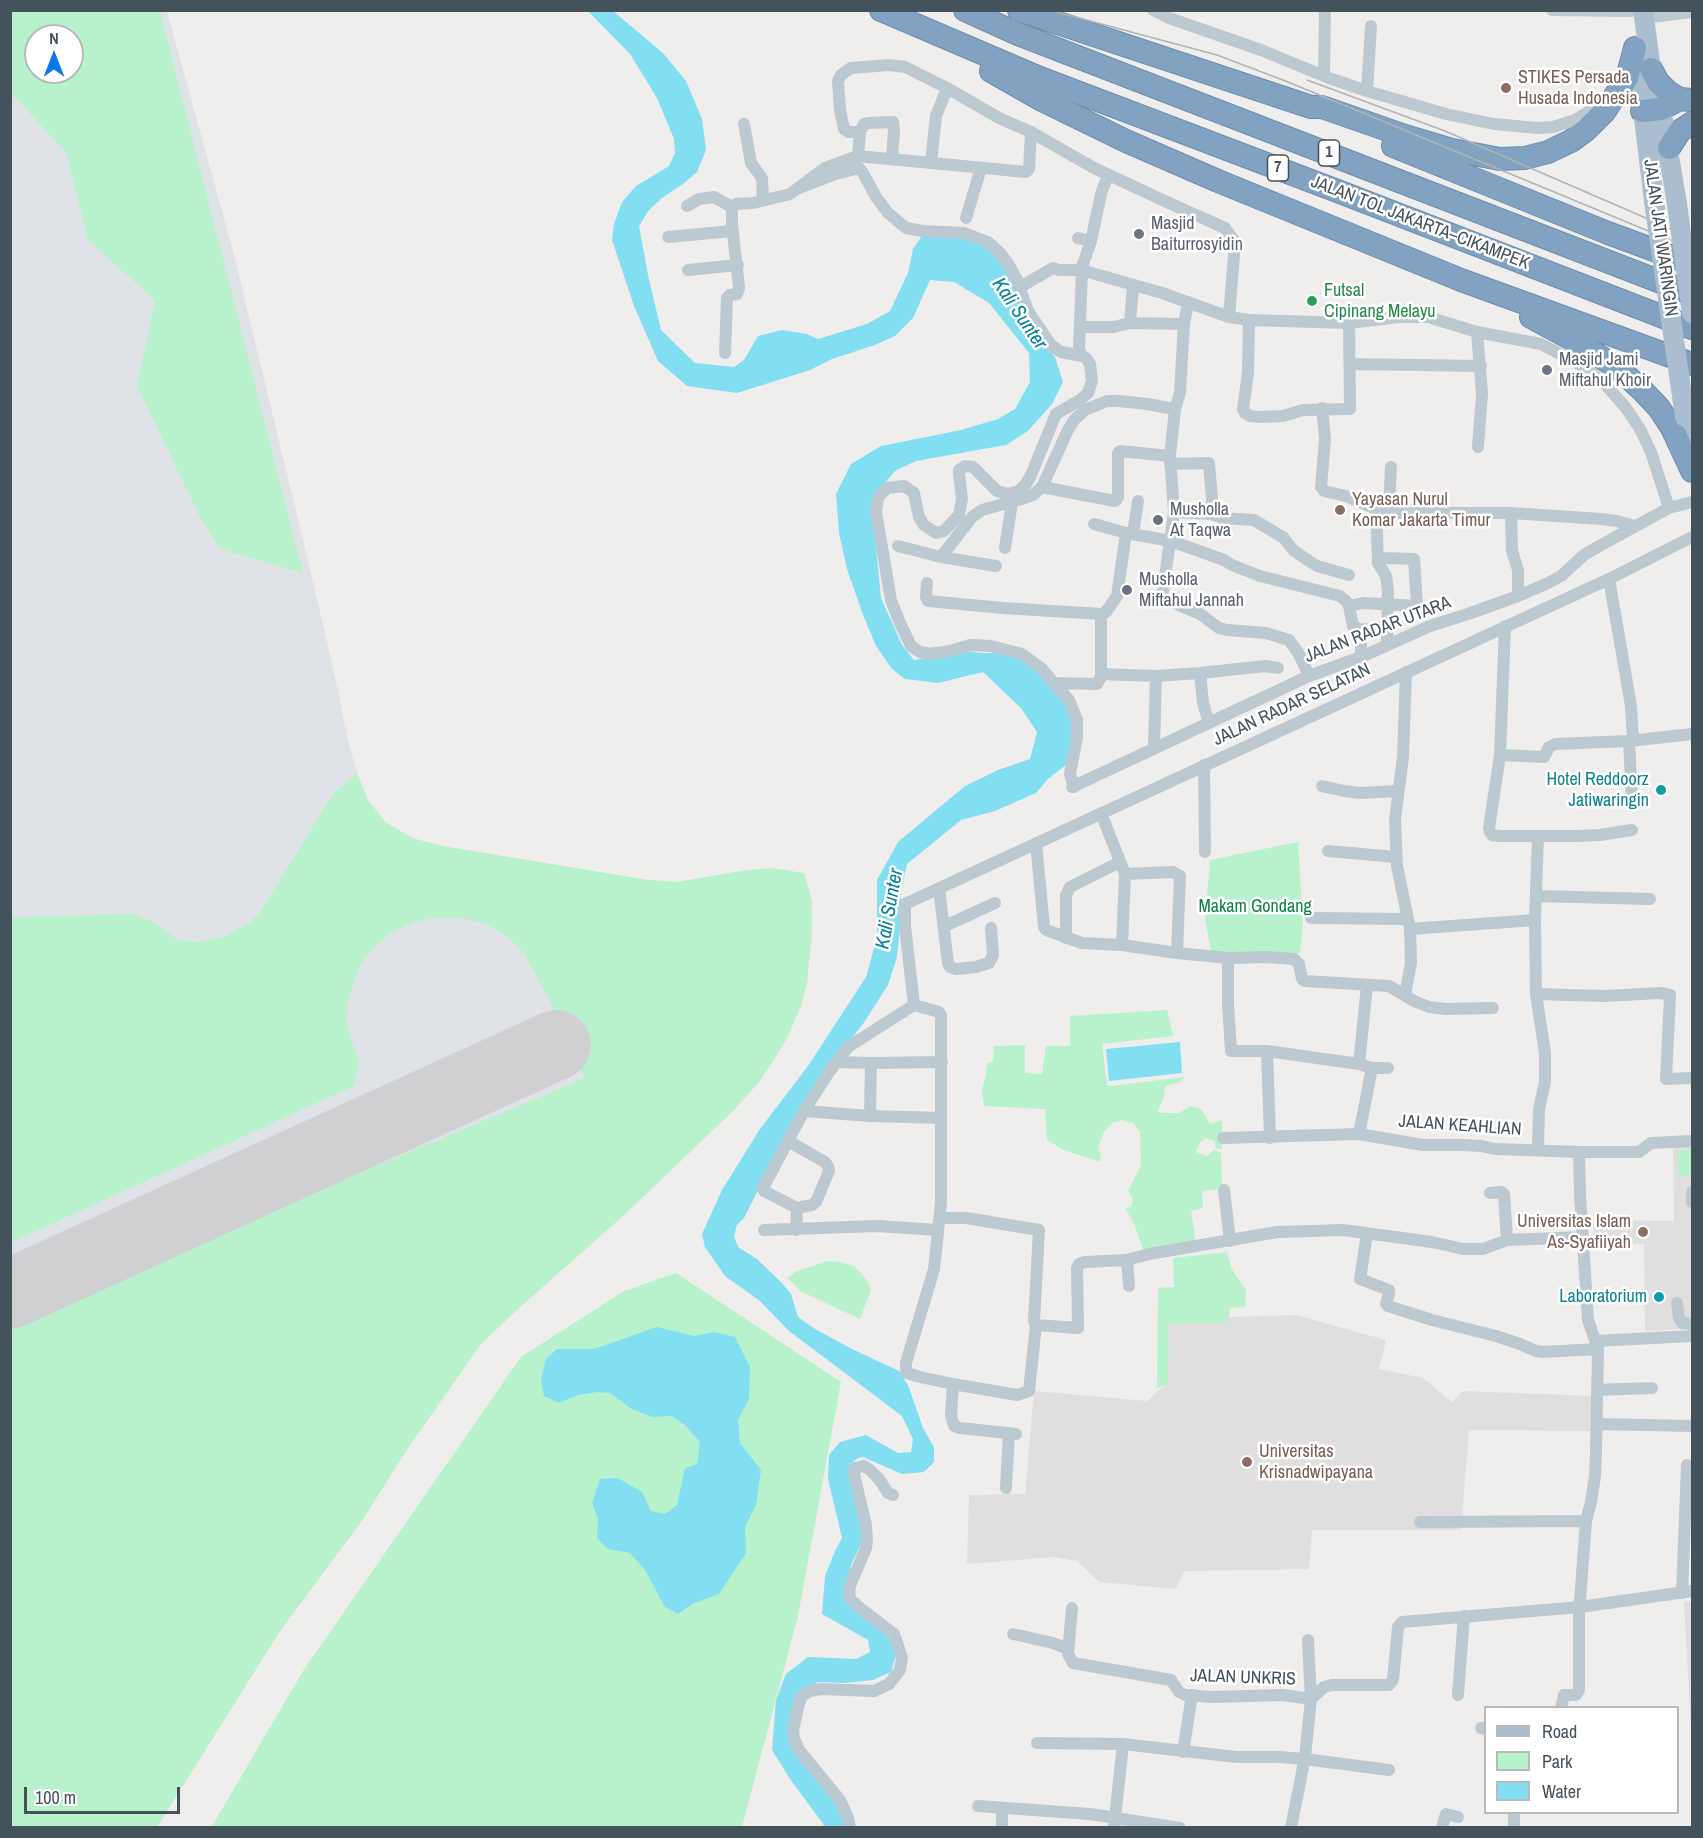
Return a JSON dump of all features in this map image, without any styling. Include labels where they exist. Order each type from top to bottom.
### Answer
[{"type":"highway","name":"JALAN TOL JAKARTA–CIKAMPEK","points":[[965,10],[1028,38],[1692,294]]},
{"type":"highway","points":[[1019,10],[1311,107],[1322,107],[1405,136],[1452,150],[1488,157],[1518,159],[1556,149],[1580,135],[1601,116],[1627,78],[1635,48]]},
{"type":"highway","name":"JALAN TOL JAKARTA–CIKAMPEK","points":[[888,14],[1040,78],[1692,328]]},
{"type":"highway","points":[[888,14],[917,36],[1004,77],[1042,100],[1126,141],[1461,280],[1692,364]]},
{"type":"highway","points":[[1651,69],[1662,87],[1673,96],[1669,104]]},
{"type":"highway","points":[[1311,107],[1323,117],[1608,233],[1692,264]]},
{"type":"highway","points":[[1669,148],[1680,131],[1692,123]]},
{"type":"highway","points":[[1411,153],[1452,150]]},
{"type":"highway","points":[[1461,280],[1579,343],[1619,369],[1659,408],[1672,428],[1692,471]]},
{"type":"main road","name":"JALAN JATI WARINGIN","points":[[1637,12],[1635,48],[1669,104],[1669,148],[1692,313]]},
{"type":"main road","points":[[1637,12],[1651,69]]},
{"type":"main road","name":"JALAN JATI WARINGIN","points":[[1669,104],[1654,201],[1692,466]]},
{"type":"street","points":[[1153,10],[1366,91],[1446,114],[1494,124],[1537,128],[1554,127],[1575,120],[1601,100],[1620,75],[1628,71]]},
{"type":"street","points":[[1324,76],[1325,10]]},
{"type":"street","points":[[1552,10],[1692,12]]},
{"type":"street","points":[[1366,91],[1371,26]]},
{"type":"street","points":[[860,132],[849,132],[844,129],[840,110],[838,81],[841,75],[851,68],[889,65],[904,67],[947,88],[1108,175],[1225,228],[1234,242],[1229,317]]},
{"type":"street","points":[[931,163],[936,116],[947,88]]},
{"type":"street","points":[[858,156],[860,132],[864,124],[893,122],[892,158]]},
{"type":"street","points":[[744,124],[751,163],[762,178],[763,200]]},
{"type":"street","points":[[732,207],[736,204],[790,194],[825,168],[858,156],[1028,171],[1031,132]]},
{"type":"street","points":[[799,188],[859,168],[888,213],[899,223],[912,230],[964,233],[988,242],[1009,265],[1028,311],[1051,345],[1061,352],[1082,356],[1090,364],[1092,381],[1088,393],[1056,414],[1031,476],[1019,491],[1008,494],[997,491],[973,467],[967,465],[961,467],[958,473],[962,499],[959,515],[944,531],[936,533],[924,525],[919,517],[914,494],[904,486],[888,488],[878,498],[876,512],[891,600],[911,646],[920,652],[930,654],[973,645],[991,646],[1018,652],[1041,668],[1054,683],[1097,684],[1101,674],[1101,614]]},
{"type":"street","points":[[966,218],[981,168]]},
{"type":"street","points":[[1082,356],[1079,349],[1082,270],[1108,175]]},
{"type":"street","points":[[687,206],[699,199],[714,196],[732,207]]},
{"type":"street","points":[[725,353],[727,298],[739,292],[738,265],[732,231],[732,207]]},
{"type":"street","points":[[668,237],[732,231]]},
{"type":"street","points":[[1078,238],[1091,241]]},
{"type":"street","points":[[688,270],[738,265]]},
{"type":"street","points":[[1020,287],[1053,268],[1082,270],[1188,302],[1229,317],[1249,320],[1349,322],[1413,316],[1428,317],[1477,332],[1541,344],[1579,364],[1606,385],[1626,408],[1651,452],[1669,508]]},
{"type":"street","points":[[1130,323],[1133,285]]},
{"type":"street","points":[[1188,302],[1180,393],[1175,410],[1170,460],[1174,512],[1162,596],[1164,599],[1200,614],[1219,628],[1266,633],[1289,640],[1299,654],[1308,676]]},
{"type":"street","points":[[1249,320],[1248,374],[1243,409],[1245,413],[1274,418],[1304,410],[1350,409],[1349,322]]},
{"type":"street","points":[[1080,327],[1114,327],[1130,323],[1185,324]]},
{"type":"street","points":[[1477,332],[1482,394],[1478,447]]},
{"type":"street","points":[[1350,364],[1481,366]]},
{"type":"street","points":[[941,557],[972,517],[982,510],[1033,495],[1042,487],[1067,432],[1074,420],[1085,410],[1098,403],[1119,401],[1175,410]]},
{"type":"street","points":[[1322,408],[1325,438],[1322,489],[1376,509],[1389,511],[1417,514],[1510,513],[1609,520],[1634,526]]},
{"type":"street","points":[[1042,487],[1115,501],[1118,498],[1118,453],[1120,451],[1209,464],[1211,514]]},
{"type":"street","points":[[1389,511],[1391,467]]},
{"type":"street","points":[[927,583],[928,601],[1101,614],[1106,612],[1117,596],[1138,501]]},
{"type":"street","points":[[1005,548],[1012,502]]},
{"type":"street","name":"JALAN RADAR UTARA","points":[[1054,683],[1070,700],[1077,720],[1077,737],[1070,768],[1073,787],[1308,676],[1361,657],[1431,626],[1518,596],[1561,576],[1584,555],[1634,526],[1669,508],[1692,502]]},
{"type":"street","points":[[1376,509],[1378,563],[1386,576],[1387,645]]},
{"type":"street","points":[[1174,512],[1254,520],[1284,538],[1293,550],[1317,566],[1349,575]]},
{"type":"street","points":[[1510,513],[1512,551],[1518,570],[1518,596]]},
{"type":"street","points":[[1094,524],[1129,534],[1171,541],[1260,576],[1340,596],[1346,601],[1353,626],[1361,630],[1388,626]]},
{"type":"street","name":"JALAN RADAR SELATAN","points":[[914,1005],[905,926],[905,904],[1609,579],[1692,537]]},
{"type":"street","points":[[898,546],[941,557],[996,566]]},
{"type":"street","points":[[1348,606],[1363,603],[1417,606],[1415,560],[1383,558],[1379,559],[1378,563]]},
{"type":"street","points":[[1609,579],[1631,706],[1632,800]]},
{"type":"street","points":[[1505,626],[1500,755],[1490,832],[1492,835],[1499,836],[1538,836],[1600,835],[1632,830]]},
{"type":"street","points":[[1361,630],[1361,657]]},
{"type":"street","points":[[1101,674],[1156,676],[1200,674],[1265,666],[1278,668]]},
{"type":"street","points":[[1405,995],[1411,963],[1408,924],[1396,857],[1395,820],[1403,757],[1406,672]]},
{"type":"street","points":[[1200,674],[1203,703],[1209,723]]},
{"type":"street","points":[[1154,748],[1156,676]]},
{"type":"street","points":[[1500,755],[1544,757],[1549,747],[1555,744],[1692,734]]},
{"type":"street","points":[[1204,765],[1205,852]]},
{"type":"street","points":[[1322,786],[1360,793],[1398,791]]},
{"type":"street","points":[[1101,813],[1122,868],[1122,945]]},
{"type":"street","points":[[1538,836],[1535,920],[1536,994],[1545,1053],[1545,1082],[1539,1109],[1538,1150]]},
{"type":"street","points":[[1036,843],[1044,927],[1066,938],[1082,943],[1122,945],[1228,958],[1294,959],[1299,964],[1302,979],[1305,981],[1389,986],[1429,1007],[1493,1008]]},
{"type":"street","points":[[1328,851],[1396,857]]},
{"type":"street","points":[[1066,938],[1066,895],[1070,887],[1122,868],[1173,872],[1180,876],[1177,953]]},
{"type":"street","points":[[939,888],[950,967],[956,969],[983,965],[992,959],[992,928]]},
{"type":"street","points":[[1537,896],[1650,899]]},
{"type":"street","points":[[945,926],[995,903]]},
{"type":"street","points":[[1311,918],[1408,924],[1535,920]]},
{"type":"street","points":[[1228,958],[1231,1051],[1268,1051],[1388,1068]]},
{"type":"street","points":[[1359,1134],[1366,1066],[1367,985]]},
{"type":"street","points":[[1536,994],[1586,996],[1660,993],[1670,995],[1666,1079],[1692,1078]]},
{"type":"street","points":[[764,1230],[939,1224],[966,1218],[1039,1230],[1034,1321],[1036,1325],[1029,1391],[1017,1395],[953,1384],[908,1373],[906,1367],[934,1269],[939,1224],[942,1062],[940,1014],[914,1005],[848,1047],[804,1111],[788,1141],[764,1188],[764,1191],[797,1208],[812,1205],[816,1202],[829,1171],[828,1166],[825,1162],[788,1141]]},
{"type":"street","points":[[1268,1051],[1270,1138]]},
{"type":"street","points":[[837,1062],[942,1062]]},
{"type":"street","points":[[870,1116],[871,1063]]},
{"type":"street","points":[[804,1111],[941,1118]]},
{"type":"street","name":"JALAN KEAHLIAN","points":[[1223,1138],[1359,1134],[1422,1145],[1579,1152],[1639,1152],[1651,1143],[1692,1142]]},
{"type":"street","points":[[1561,1706],[1564,1695],[1576,1695],[1579,1690],[1580,1607],[1586,1521],[1595,1476],[1598,1396],[1597,1345],[1588,1320],[1579,1152]]},
{"type":"street","points":[[1224,1190],[1230,1241]]},
{"type":"street","points":[[1692,1192],[1692,1202]]},
{"type":"street","points":[[1490,1193],[1504,1194],[1507,1240]]},
{"type":"street","points":[[796,1230],[797,1208]]},
{"type":"street","points":[[1036,1325],[1078,1328],[1077,1268],[1079,1264],[1127,1260],[1149,1254],[1277,1232],[1343,1230],[1432,1242],[1463,1249],[1484,1249],[1507,1240],[1583,1237]]},
{"type":"street","points":[[1367,1234],[1360,1279],[1389,1290],[1386,1304],[1388,1306],[1440,1323],[1497,1336],[1542,1352],[1692,1336]]},
{"type":"street","points":[[1127,1260],[1129,1286]]},
{"type":"street","points":[[1677,1303],[1682,1323],[1692,1324]]},
{"type":"street","points":[[953,1384],[951,1415],[954,1426],[1012,1433],[1005,1488]]},
{"type":"street","points":[[1598,1396],[1652,1388]]},
{"type":"street","points":[[1597,1424],[1692,1426]]},
{"type":"street","points":[[1311,1699],[1324,1687],[1332,1685],[1389,1685],[1393,1680],[1400,1623],[1412,1620],[1580,1607],[1687,1592],[1687,1465]]},
{"type":"street","points":[[849,1827],[848,1818],[840,1800],[799,1750],[794,1730],[802,1696],[810,1691],[821,1689],[874,1691],[889,1684],[900,1670],[902,1658],[894,1634],[851,1600],[849,1594],[867,1540],[866,1525],[854,1474],[855,1468],[864,1466],[870,1470],[888,1493],[893,1495]]},
{"type":"street","points":[[1420,1522],[1586,1521]]},
{"type":"street","points":[[1013,1634],[1053,1643],[1068,1649],[1072,1608]]},
{"type":"street","points":[[1458,1695],[1464,1616]]},
{"type":"street","points":[[1308,1640],[1311,1699]]},
{"type":"street","name":"JALAN UNKRIS","points":[[1068,1649],[1073,1663],[1172,1680],[1181,1694],[1212,1697],[1283,1695],[1311,1699],[1305,1759],[1291,1827]]},
{"type":"street","points":[[1183,1752],[1192,1695]]},
{"type":"street","points":[[1037,1743],[1123,1744],[1236,1758],[1305,1759],[1389,1770]]},
{"type":"street","points":[[1114,1822],[1123,1744]]},
{"type":"street","points":[[978,1806],[1114,1822],[1180,1827]]},
{"type":"street","points":[[1002,1808],[1002,1827]]},
{"type":"street","points":[[1442,1827],[1446,1814],[1458,1817]]},
{"type":"shaded area","points":[[11,11],[167,11],[234,255],[310,569],[347,737],[357,773],[368,800],[385,822],[412,838],[442,846],[648,880],[677,882],[772,868],[784,871],[807,890],[812,900],[812,933],[807,983],[801,1006],[787,1038],[759,1082],[734,1110],[623,1216],[481,1344],[410,1445],[361,1522],[280,1631],[157,1827],[11,1827]]},
{"type":"shaded area","name":"Universitas Islam As-Syafiiyah","points":[[1692,1146],[1692,1329],[1645,1331],[1644,1244],[1594,1243],[1593,1220],[1674,1221],[1673,1147]]},
{"type":"shaded area","name":"Universitas Krisnadwipayana","points":[[1296,1315],[1386,1340],[1379,1369],[1423,1378],[1452,1402],[1463,1391],[1593,1396],[1591,1431],[1469,1430],[1461,1530],[1312,1530],[1309,1569],[1185,1571],[1175,1589],[1099,1582],[1077,1561],[1054,1557],[967,1564],[969,1495],[1025,1494],[1034,1391],[1147,1401],[1165,1385],[1165,1319]]},
{"type":"shaded area","points":[[1684,1602],[1692,1602],[1692,1748]]},
{"type":"green space","points":[[10,11],[160,11],[303,573],[220,549],[200,517],[137,386],[155,300],[88,240],[66,152],[11,93]]},
{"type":"green space","points":[[357,773],[368,800],[385,822],[412,838],[442,846],[648,880],[677,882],[772,868],[804,873],[812,900],[812,932],[807,983],[801,1006],[774,1060],[759,1082],[734,1110],[623,1216],[481,1344],[410,1445],[361,1522],[280,1631],[157,1827],[11,1827],[11,1320],[585,1078],[548,997],[524,953],[507,936],[484,923],[461,918],[434,918],[414,922],[389,934],[374,947],[360,965],[348,1001],[347,1022],[350,1038],[358,1057],[354,1086],[14,1241],[11,1240],[11,917],[134,914],[159,925],[177,940],[196,942],[224,937],[249,923],[259,914],[333,794]]},
{"type":"green space","name":"Makam Gondang","points":[[1298,842],[1303,923],[1300,953],[1212,956],[1205,920],[1210,860]]},
{"type":"green space","points":[[1167,1010],[1173,1036],[1102,1044],[1107,1085],[1185,1077],[1179,1083],[1164,1088],[1165,1095],[1157,1112],[1179,1113],[1191,1106],[1201,1109],[1210,1124],[1222,1120],[1222,1150],[1216,1148],[1214,1141],[1206,1138],[1200,1143],[1196,1152],[1207,1156],[1214,1150],[1221,1153],[1222,1189],[1202,1191],[1203,1208],[1191,1211],[1196,1243],[1144,1253],[1135,1226],[1125,1208],[1131,1207],[1133,1199],[1128,1191],[1141,1165],[1140,1132],[1133,1123],[1121,1120],[1112,1123],[1104,1132],[1098,1147],[1101,1155],[1100,1162],[1064,1150],[1047,1140],[1045,1109],[984,1106],[982,1092],[988,1063],[993,1061],[994,1046],[1025,1045],[1025,1073],[1042,1074],[1046,1046],[1070,1046],[1070,1016]]},
{"type":"green space","points":[[1692,1149],[1692,1176],[1679,1176],[1677,1151]]},
{"type":"green space","points":[[1227,1252],[1231,1268],[1246,1290],[1245,1307],[1230,1308],[1228,1323],[1169,1324],[1168,1384],[1157,1388],[1158,1288],[1174,1287],[1173,1258]]},
{"type":"green space","points":[[828,1261],[854,1266],[868,1283],[871,1290],[860,1319],[802,1292],[787,1278],[797,1271]]},
{"type":"green space","points":[[676,1273],[841,1382],[798,1616],[742,1827],[211,1828],[303,1671],[521,1357],[624,1291]]},
{"type":"water","name":"Kali Sunter","points":[[588,11],[613,11],[663,53],[686,81],[702,119],[706,150],[697,172],[649,210],[639,226],[661,330],[695,363],[734,367],[744,360],[758,336],[782,330],[807,334],[818,339],[867,324],[890,311],[908,273],[913,249],[924,233],[941,232],[984,244],[1001,258],[1038,336],[1055,357],[1063,382],[1052,404],[1028,431],[1006,445],[916,461],[895,471],[879,490],[876,547],[881,598],[902,645],[914,660],[968,651],[1019,653],[1065,697],[1076,731],[1067,764],[1048,779],[1036,793],[995,811],[961,820],[907,864],[901,892],[897,957],[888,985],[863,1024],[826,1070],[791,1126],[744,1218],[737,1225],[734,1236],[738,1247],[757,1259],[791,1294],[798,1317],[854,1350],[899,1371],[908,1385],[923,1428],[934,1447],[934,1462],[924,1472],[902,1474],[863,1457],[850,1464],[866,1533],[851,1565],[847,1594],[898,1648],[891,1672],[873,1680],[844,1683],[818,1682],[796,1694],[792,1741],[826,1787],[849,1827],[822,1827],[824,1825],[772,1750],[776,1700],[786,1674],[808,1657],[856,1659],[870,1652],[868,1640],[822,1614],[825,1576],[842,1538],[828,1479],[829,1455],[840,1442],[866,1435],[898,1453],[911,1452],[913,1439],[902,1416],[789,1331],[760,1301],[725,1276],[705,1247],[702,1234],[722,1190],[760,1129],[808,1066],[866,977],[877,938],[877,880],[898,842],[965,786],[998,770],[1030,759],[1037,732],[1021,708],[983,672],[938,683],[905,679],[892,669],[876,646],[847,569],[839,533],[836,494],[851,464],[881,446],[961,430],[998,419],[1015,409],[1030,382],[1029,353],[989,303],[954,282],[930,280],[913,318],[895,336],[832,359],[810,370],[737,393],[687,386],[658,361],[634,306],[612,240],[614,224],[622,202],[636,186],[669,166],[675,153],[674,139],[657,98],[630,54]]},
{"type":"water","points":[[1180,1042],[1182,1073],[1109,1081],[1106,1049]]},
{"type":"water","points":[[657,1327],[694,1336],[714,1332],[735,1337],[750,1367],[749,1399],[738,1420],[740,1443],[761,1470],[756,1505],[745,1527],[746,1553],[719,1594],[692,1604],[678,1614],[665,1607],[645,1570],[630,1553],[608,1549],[597,1538],[598,1519],[592,1503],[600,1479],[618,1478],[642,1492],[651,1511],[665,1514],[677,1505],[685,1468],[697,1464],[700,1442],[686,1426],[672,1416],[652,1417],[630,1408],[610,1393],[597,1392],[578,1395],[559,1403],[544,1396],[541,1380],[546,1359],[557,1349],[594,1349]]},
{"type":"taxiway","points":[[10,1283],[39,1282]]},
{"type":"runway","points":[[10,1294],[556,1045]]},
{"type":"tram line","points":[[1049,10],[1217,55],[1288,82],[1692,249]]},
{"type":"tram line","points":[[1307,80],[1445,131],[1692,238]]},
{"type":"place","name":"STIKES Persada Husada Indonesia","points":[[1506,88]]},
{"type":"place","name":"Masjid Baiturrosyidin","points":[[1139,234]]},
{"type":"place","name":"Futsal Cipinang Melayu","points":[[1312,301]]},
{"type":"place","name":"Masjid Jami Miftahul Khoir","points":[[1547,370]]},
{"type":"place","name":"Yayasan Nurul Komar Jakarta Timur","points":[[1340,510]]},
{"type":"place","name":"Musholla At Taqwa","points":[[1158,520]]},
{"type":"place","name":"Musholla Miftahul Jannah","points":[[1127,590]]},
{"type":"place","name":"Hotel Reddoorz Jatiwaringin","points":[[1661,790]]},
{"type":"place","name":"Universitas Islam As-Syafiiyah","points":[[1643,1232]]},
{"type":"place","name":"Laboratorium","points":[[1659,1297]]},
{"type":"place","name":"Universitas Krisnadwipayana","points":[[1247,1462]]}]
